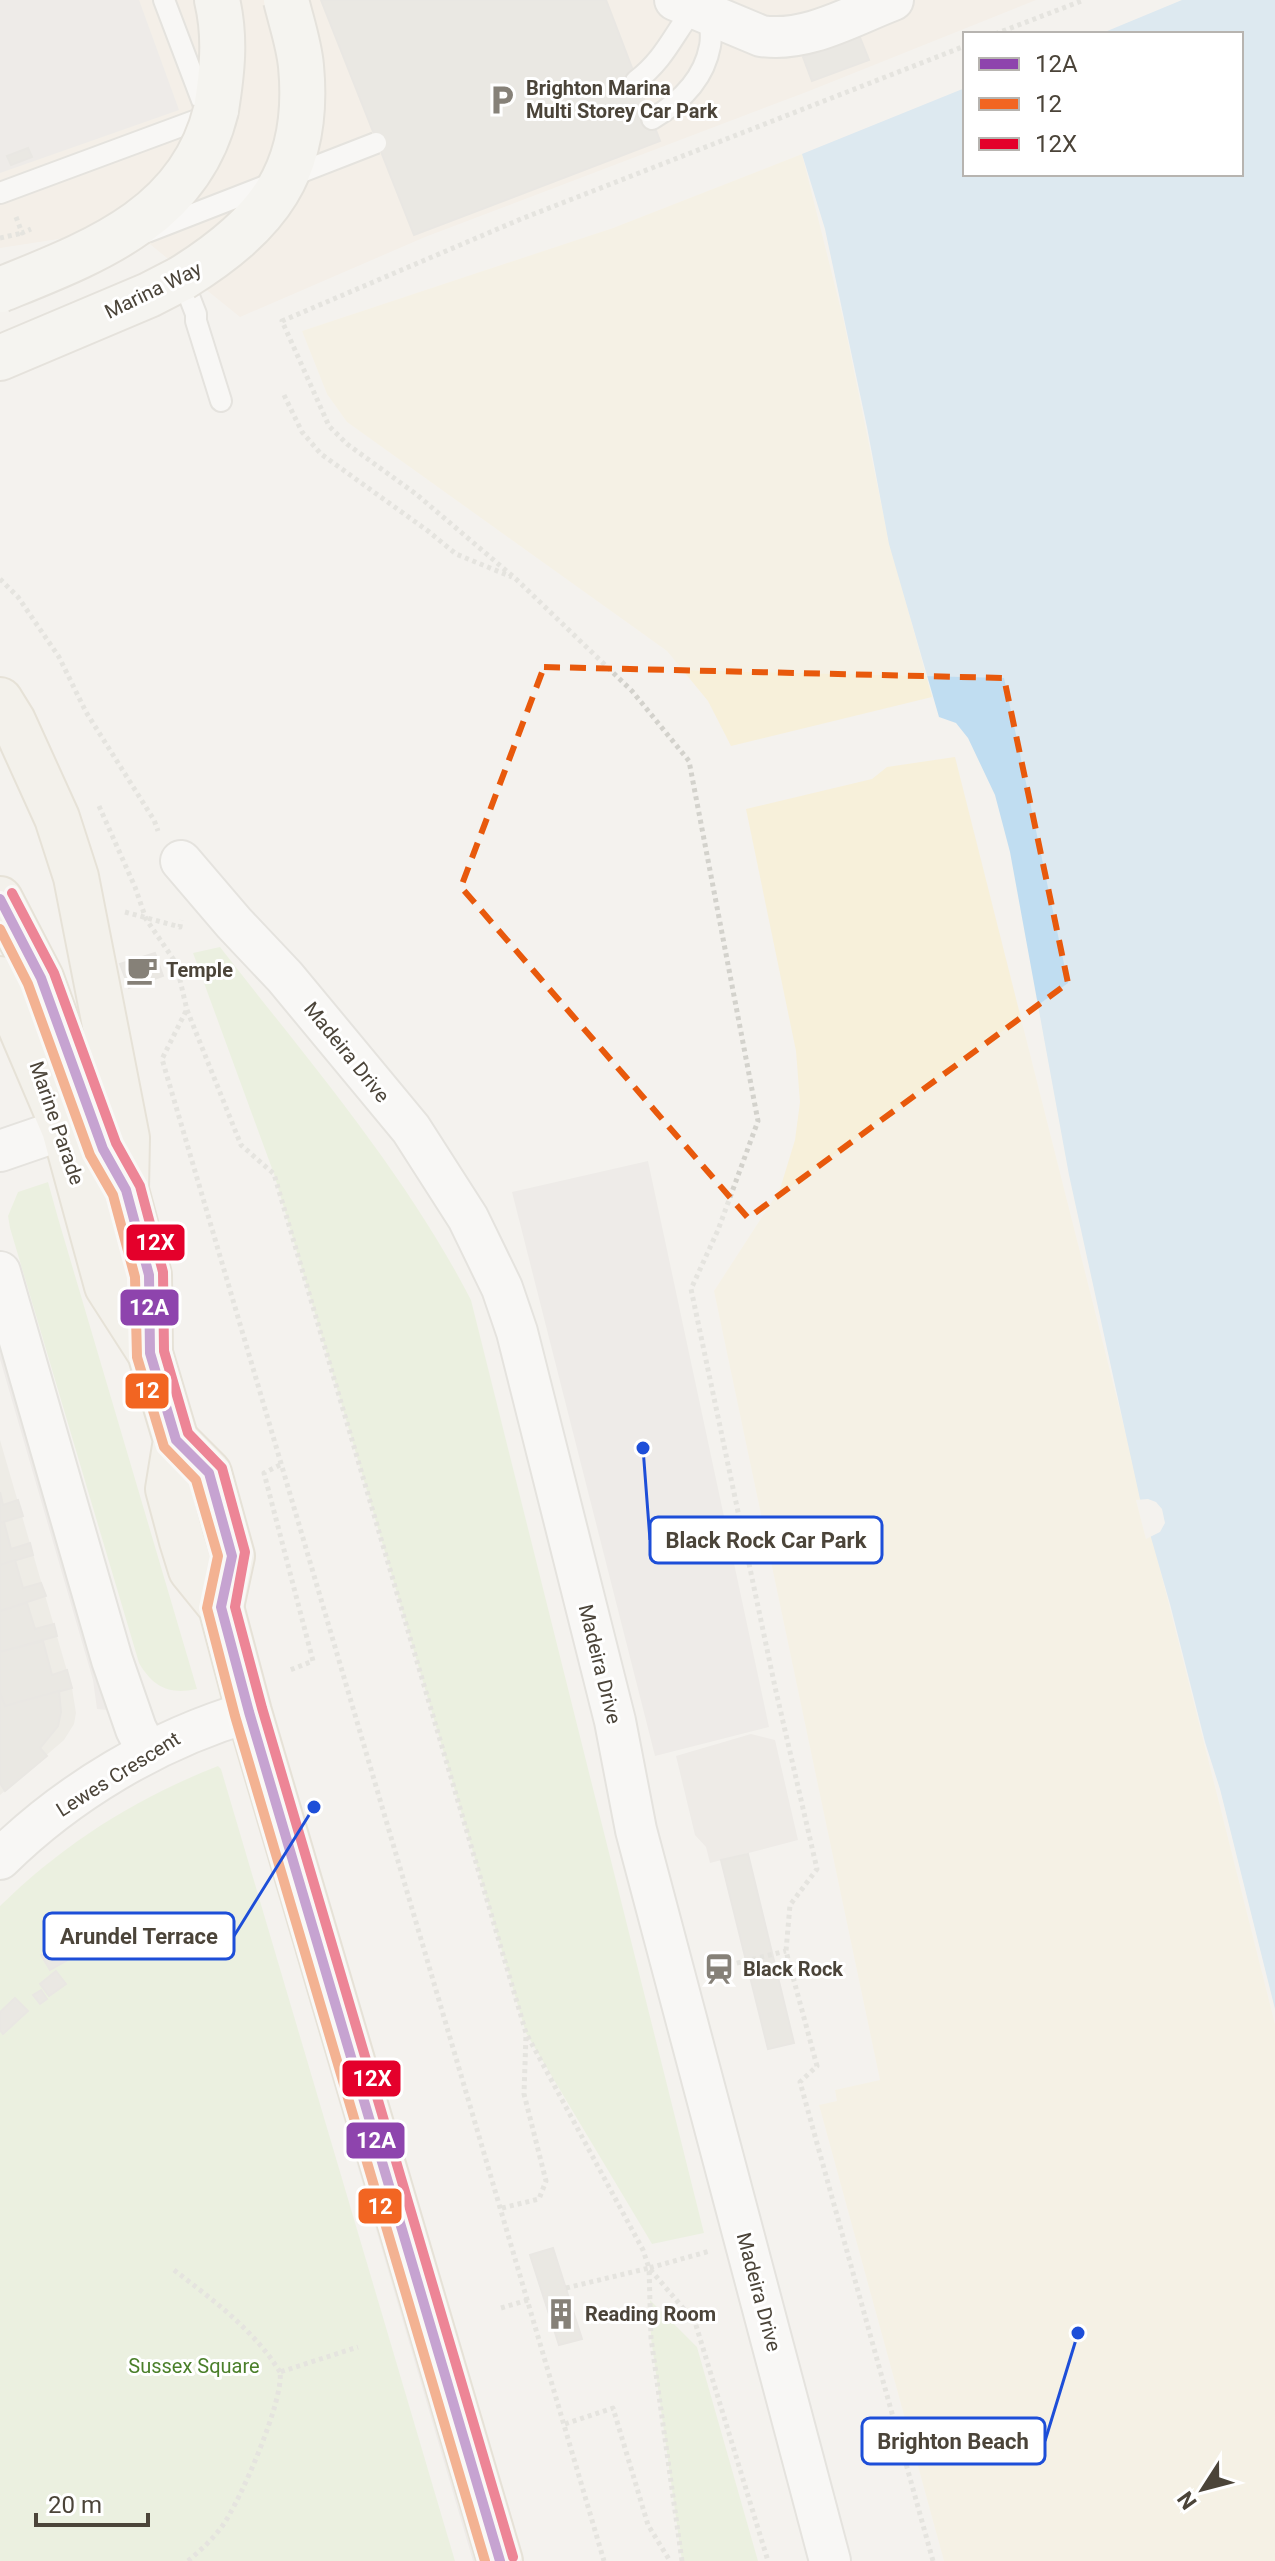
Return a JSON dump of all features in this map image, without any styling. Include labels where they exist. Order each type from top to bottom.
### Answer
[{"type":"main road","points":[[0,700],[13,721],[57,818],[76,877],[127,1138],[126,1190]]},
{"type":"main road","points":[[0,899],[41,978],[103,1149],[126,1190],[149,1275],[150,1353]]},
{"type":"main road","name":"Marine Parade","points":[[0,979],[11,1033],[64,1129],[107,1286],[150,1353],[176,1440],[168,1489],[182,1541],[191,1570],[221,1607],[249,1712],[500,2561]]},
{"type":"street","points":[[0,290],[91,253],[130,228],[174,192],[204,147],[216,110],[224,60],[224,37],[217,0]]},
{"type":"street","name":"Marina Way","points":[[0,358],[182,278],[216,257],[265,212],[292,162],[301,127],[301,64],[286,0]]},
{"type":"street","points":[[693,7],[761,36],[794,37],[893,0]]},
{"type":"street","name":"Madeira Drive","points":[[170,847],[234,923],[285,977],[411,1129],[468,1218],[502,1288],[517,1332],[615,1721],[636,1830],[830,2561]]},
{"type":"street","points":[[0,1151],[64,1129]]},
{"type":"street","points":[[0,1272],[112,1660],[148,1752]]},
{"type":"street","name":"Lewes Crescent","points":[[0,1859],[27,1832],[148,1752],[181,1734],[249,1712]]},
{"type":"lane","points":[[3,192],[208,116],[164,0]]},
{"type":"lane","points":[[636,81],[656,67],[693,7]]},
{"type":"lane","points":[[652,119],[673,107],[689,89],[710,46],[693,7]]},
{"type":"lane","points":[[91,253],[376,143]]},
{"type":"lane","points":[[182,278],[221,401]]},
{"type":"path","points":[[1000,32],[1084,0]]},
{"type":"path","points":[[933,2561],[800,2082],[817,2066],[786,1951],[790,1905],[817,1869],[749,1569],[691,1289],[718,1230],[758,1121],[689,761],[632,691],[516,579],[416,494],[347,444],[329,426],[282,321],[521,219],[963,47]]},
{"type":"path","points":[[3,192],[22,233]]},
{"type":"path","points":[[0,238],[36,228]]},
{"type":"path","points":[[284,395],[302,432],[321,454],[456,554],[516,579]]},
{"type":"path","points":[[0,579],[18,597],[59,657],[86,712],[170,847]]},
{"type":"path","points":[[146,919],[176,963],[187,1010],[241,1145],[274,1174],[526,2033],[643,2250],[649,2268],[651,2338],[682,2561]]},
{"type":"path","points":[[187,1010],[162,1059],[604,2561]]},
{"type":"path","points":[[280,1465],[264,1473],[313,1661],[290,1670]]},
{"type":"path","points":[[729,1965],[786,1951]]},
{"type":"path","points":[[502,2208],[539,2199],[546,2181],[524,2094],[526,2033]]},
{"type":"path","points":[[566,2288],[746,2242]]},
{"type":"path","points":[[649,2268],[695,2322],[768,2561]]},
{"type":"path","points":[[174,2270],[221,2307],[266,2350],[280,2372],[280,2392],[238,2498],[223,2525],[188,2561]]},
{"type":"path","points":[[501,2308],[528,2300]]},
{"type":"path","points":[[280,2372],[358,2347]]},
{"type":"path","points":[[565,2424],[613,2408],[648,2525],[670,2561]]},
{"type":"highlighted area","points":[[544,667],[1004,678],[1068,983],[748,1218],[461,887]]},
{"type":"shaded area","points":[[0,0],[1036,0],[809,91],[425,237],[240,317],[130,228],[0,248]]},
{"type":"shaded area","points":[[0,0],[139,0],[179,110],[0,173]]},
{"type":"shaded area","points":[[648,1161],[769,1727],[655,1756],[512,1192]]},
{"type":"shaded area","points":[[0,1327],[102,1679],[107,1710],[97,1709],[93,1680],[0,1359]]},
{"type":"shaded area","points":[[0,1440],[72,1688],[76,1713],[74,1724],[64,1740],[0,1795]]},
{"type":"shaded area","points":[[751,1734],[775,1740],[798,1840],[710,1863],[706,1847],[695,1835],[676,1756]]},
{"type":"shaded area","points":[[306,1948],[485,2561],[473,2561],[295,1952]]},
{"type":"green space","points":[[220,947],[386,1162],[445,1253],[471,1300],[704,2233],[652,2244],[526,2033],[274,1174],[193,953]]},
{"type":"green space","points":[[48,1182],[197,1689],[178,1691],[163,1687],[150,1678],[139,1663],[10,1228],[8,1216],[18,1192]]},
{"type":"green space","name":"Sussex Square","points":[[218,1766],[455,2561],[0,2561],[0,1906],[49,1862],[102,1825],[158,1793]]},
{"type":"green space","points":[[650,2300],[697,2347],[758,2561],[682,2561],[651,2338]]},
{"type":"sand","points":[[802,154],[844,322],[887,532],[932,697],[731,746],[708,701],[667,651],[347,422],[327,394],[302,331],[613,228]]},
{"type":"sand","points":[[955,757],[1275,2024],[1275,2561],[944,2561],[819,2105],[837,2101],[835,2090],[880,2080],[714,1291],[780,1189],[795,1140],[800,1102],[796,1051],[746,809],[872,779],[887,767]]},
{"type":"water","points":[[1182,0],[1275,0],[1275,2009],[1220,1789],[1140,1499],[1069,1175],[1010,852],[995,795],[968,738],[956,723],[939,717],[889,544],[825,229],[802,154],[963,89],[963,176],[1243,176],[1243,32],[1105,32]]},
{"type":"pier","points":[[1148,1499],[1162,1509],[1165,1523],[1160,1532],[1146,1539],[1136,1500]]},
{"type":"building","name":"Brighton Marina Multi Storey Car Park","points":[[321,0],[606,0],[660,141],[414,235]]},
{"type":"building","points":[[859,35],[869,60],[812,81],[803,57]]},
{"type":"building","points":[[28,148],[32,157],[11,165],[7,156]]},
{"type":"building","name":"Temple","points":[[155,953],[163,976],[129,988],[120,964]]},
{"type":"building","points":[[0,1492],[3,1505],[18,1500],[23,1516],[0,1523]]},
{"type":"building","points":[[4,1522],[11,1549],[30,1543],[33,1555],[0,1565],[0,1523]]},
{"type":"building","points":[[15,1560],[23,1588],[41,1583],[46,1596],[0,1611],[0,1565]]},
{"type":"building","points":[[27,1603],[35,1629],[54,1624],[57,1636],[0,1652],[0,1611]]},
{"type":"building","points":[[43,1641],[52,1675],[67,1670],[72,1688],[5,1706],[0,1693],[0,1652]]},
{"type":"building","points":[[59,1691],[61,1712],[58,1726],[40,1748],[47,1756],[5,1791],[0,1783],[0,1693],[5,1706]]},
{"type":"building","points":[[748,1854],[794,2043],[768,2049],[721,1860]]},
{"type":"building","points":[[66,1941],[75,1956],[50,1970],[41,1955]]},
{"type":"building","points":[[56,1971],[66,1984],[49,1996],[40,1984]]},
{"type":"building","points":[[41,1990],[47,1999],[40,2004],[33,1995]]},
{"type":"building","points":[[15,1998],[28,2011],[3,2034],[0,2030],[0,2012]]},
{"type":"building","name":"Reading Room","points":[[553,2248],[582,2339],[559,2345],[530,2255]]},
{"type":"transit line","name":"12X","points":[[12,893],[54,973],[116,1143],[140,1186],[163,1272],[164,1351],[188,1433],[222,1468],[245,1552],[235,1607],[262,1708],[513,2557]]},
{"type":"transit line","name":"12A","points":[[0,899],[41,978],[103,1149],[126,1190],[149,1275],[150,1353],[176,1440],[209,1473],[232,1556],[221,1607],[249,1712],[500,2561]]},
{"type":"transit line","name":"12","points":[[0,929],[28,984],[90,1155],[113,1195],[135,1277],[137,1357],[164,1447],[196,1480],[218,1556],[207,1608],[235,1716],[485,2561]]},
{"type":"place","name":"Brighton Marina Multi Storey Car Park","points":[[502,100]]},
{"type":"place","name":"Temple","points":[[142,970]]},
{"type":"place","name":"Black Rock Car Park","points":[[643,1448]]},
{"type":"place","name":"Arundel Terrace","points":[[314,1807]]},
{"type":"place","name":"Black Rock","points":[[719,1969]]},
{"type":"place","name":"Reading Room","points":[[561,2314]]},
{"type":"place","name":"Brighton Beach","points":[[1078,2333]]}]
